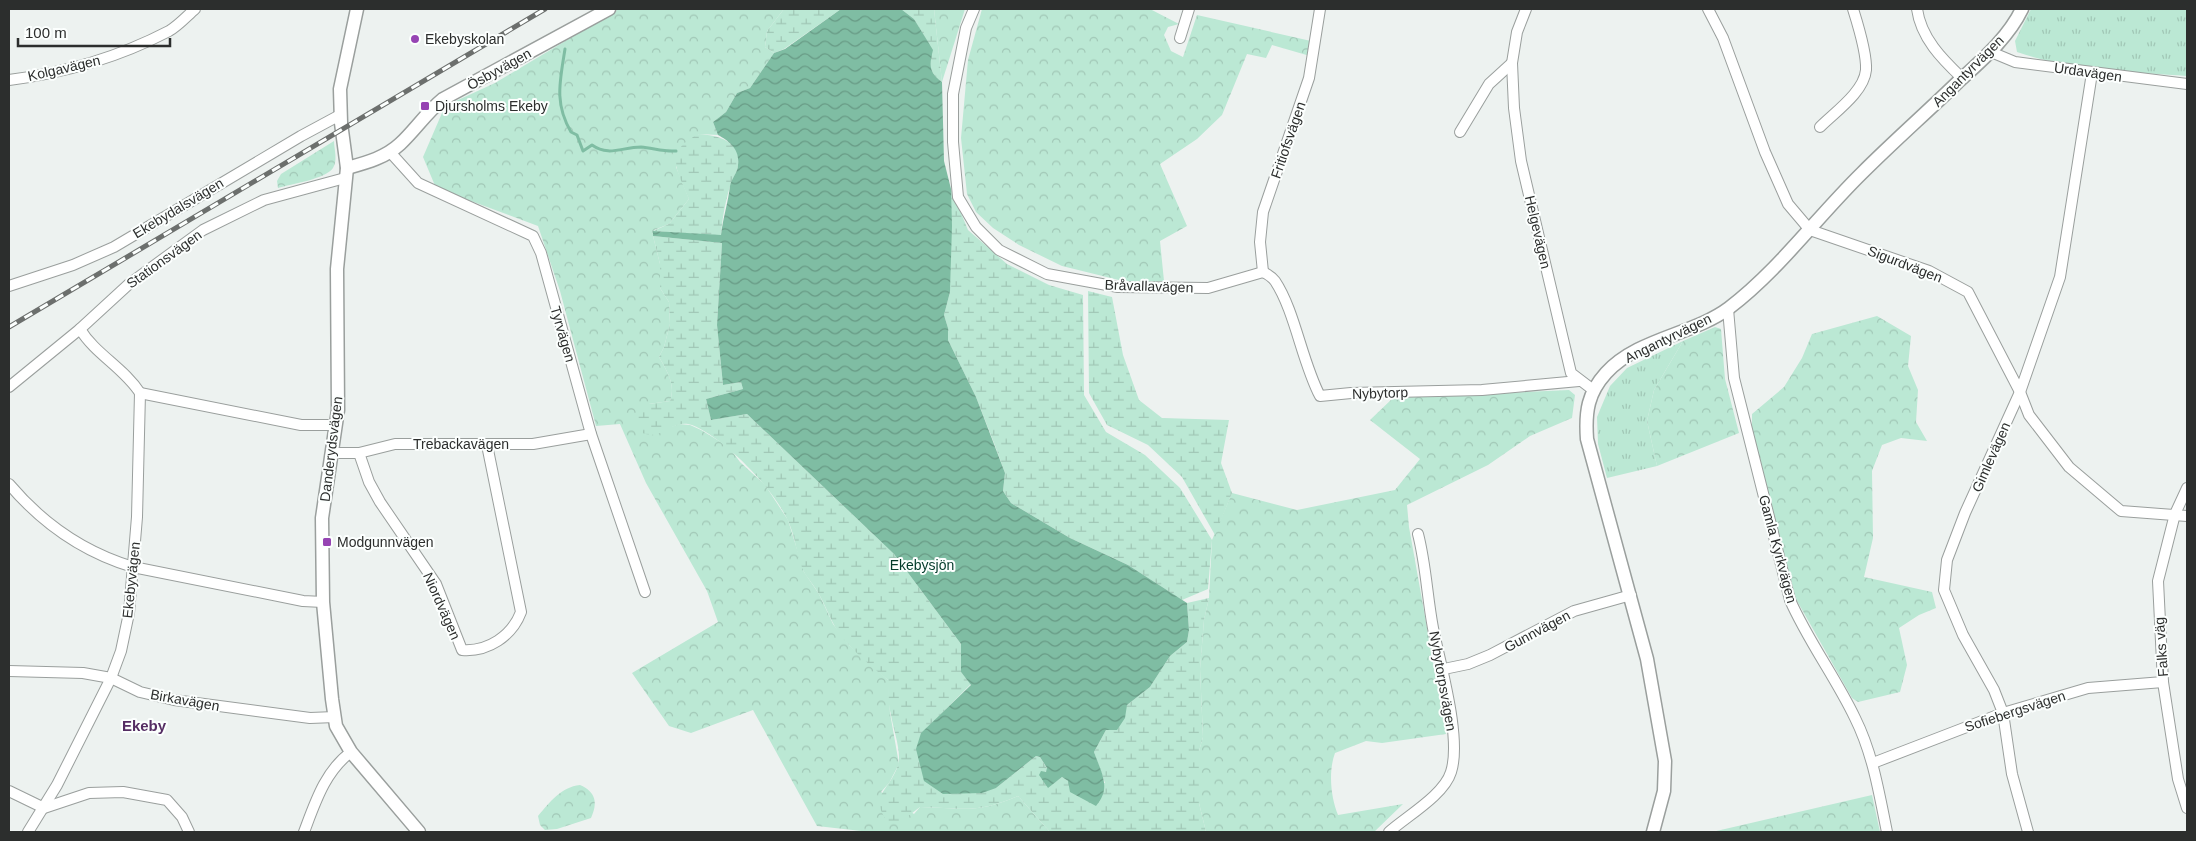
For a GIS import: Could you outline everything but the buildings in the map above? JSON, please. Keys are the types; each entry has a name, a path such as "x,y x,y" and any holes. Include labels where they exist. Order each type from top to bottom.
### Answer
{"street":[{"name":"Kolgavägen","path":"9,80 44,75 104,60 170,30 195,9"},
{"name":"Danderydsvägen","path":"357,9 340,89 340,115 346,173 337,269 339,368 336,425 322,518 323,602 336,726 351,752 419,832"},
{"name":"Ösbyvägen","path":"346,173 390,152 443,99 609,9"},
{"name":"Bråvallavägen","path":"974,9 966,28 953,94 953,142 958,197 976,227 999,250 1047,274 1118,287 1208,288 1263,272"},
{"path":"1180,38 1189,9"},
{"name":"Fritiofsvägen","path":"1263,272 1260,242 1262,212 1309,78 1320,9"},
{"name":"Helgevägen","path":"1526,9 1517,32 1512,64 1514,108 1521,162 1570,373 1592,389"},
{"path":"1708,9 1723,38 1765,152 1788,204 1810,230"},
{"path":"1820,127 1853,94 1862,81 1866,69 1853,9"},
{"path":"1917,9 1919,24 1926,37 1946,63 1962,78"},
{"name":"Angantyrvägen","path":"1592,389 1608,371 1627,356 1728,309 1749,292 1810,230 1862,173 1991,52 2017,19 2022,9"},
{"name":"Urdavägen","path":"1991,52 2015,62 2187,84"},
{"path":"1460,132 1489,84 1512,64"},
{"name":"Gimlevägen","path":"2028,832 2012,774 2003,713 1994,690 1963,635 1944,590 1947,560 2020,392 2060,277 2092,72"},
{"name":"Ekebydalsvägen","path":"9,286 72,265 114,247 340,115"},
{"name":"Tyrvägen","path":"390,152 418,183 533,236 541,252 592,434 645,592"},
{"name":"Stationsvägen","path":"9,387 80,329 129,284 203,230 264,200 346,173"},
{"name":"Sigurdvägen","path":"1810,230 1929,271 1968,292 2020,392 2029,416 2070,467 2121,511 2187,516"},
{"name":"Nybytorp","path":"1263,272 1274,279 1284,300 1312,380 1320,396 1351,393 1482,390 1579,381"},
{"name":"Gamla Kyrkvägen","path":"1728,309 1734,378 1790,600 1798,619 1856,718 1873,763 1887,832"},
{"path":"80,329 86,340 134,383 140,393 301,425 336,425"},
{"path":"1592,389 1588,409 1587,438 1647,659 1664,761 1664,791 1653,832"},
{"name":"Ekebyvägen","path":"28,832 44,808 111,678 121,651 129,613 138,517 140,393"},
{"name":"Trebackavägen","path":"331,453 359,453 394,444 533,444 592,434"},
{"name":"Niordvägen","path":"359,453 369,482 380,502 436,584 462,650 477,651 491,645 514,626 521,612 487,444"},
{"path":"9,484 32,511 66,536 112,561 133,567 303,601 323,602"},
{"name":"Falks väg","path":"2187,488 2175,514 2158,581 2163,682 2178,779 2187,808"},
{"name":"Nybytorpsvägen","path":"1389,832 1435,794 1452,771 1454,743 1444,669 1434,630 1425,561 1418,534"},
{"name":"Gunnvägen","path":"1444,669 1468,664 1490,655 1574,611 1631,595"},
{"name":"Birkavägen","path":"9,671 83,673 111,678 140,692 174,700 310,718 335,717"},
{"name":"Sofiebergsvägen","path":"1873,763 2003,713 2088,688 2163,682"},
{"path":"304,832 320,792 333,768 351,752"},
{"path":"9,791 44,808 89,793 123,792 167,800 182,817 189,832"}],"green space":[{"path":"619,9 784,9 767,31 765,47 774,53 750,88 737,93 726,112 713,122 718,135 699,134 676,167 689,199 669,224 654,230 653,236 660,264 660,288 669,302 670,324 664,347 659,357 670,378 672,395 670,401 649,404 671,427 679,424 690,425 729,447 740,462 765,485 788,520 804,572 819,594 833,624 849,645 888,680 890,713 899,764 889,783 881,792 914,814 920,807 980,808 1004,802 1018,796 1050,832 870,832 817,826 753,710 691,733 669,726 632,673 718,622 707,591 646,483 620,424 596,426 560,291 538,226 436,188 423,157 445,106 495,83"},
{"path":"784,9 841,9 784,49 774,53 765,47 767,31"},
{"path":"901,9 934,9 942,82 932,72 930,60 932,50 914,19"},
{"path":"934,9 965,9 942,82"},
{"path":"982,9 1150,9 1179,24 1168,27 1164,35 1171,51 1183,57 1197,15 1311,41 1310,56 1272,45 1266,58 1247,54 1222,115 1197,139 1160,164 1187,226 1160,241 1164,281 1135,284 1062,266 1019,245 993,228 976,212 967,194 961,138 968,60"},
{"path":"2031,9 2187,9 2187,76 2080,67 2017,52 2015,41"},
{"path":"699,134 727,141 736,150 738,157 737,170 726,202 721,236 653,231 669,224 689,199 677,170 677,155 688,141"},
{"path":"334,141 335,162 329,172 316,178 278,188 277,181 281,174"},
{"path":"951,189 968,230 1007,264 1049,285 1083,295 1084,395 1106,432 1145,455 1180,488 1212,540 1208,589 1182,600 1128,565 1070,538 1011,503 1003,491 1005,473 976,397 948,340 948,328 944,315 950,292"},
{"path":"653,236 722,243 717,325 723,385 741,382 743,389 706,399 711,420 747,414 894,554 961,644 961,672 971,684 921,734 996,788 1036,756 1040,757 1048,770 1044,773 1048,787 1062,777 1068,781 1105,783 1094,752 1106,730 1127,705 1150,687 1170,656 1187,642 1189,630 1187,603 1209,598 1204,620 1200,669 1203,737 1199,751 1199,803 1206,832 1050,832 1018,796 1004,802 980,808 920,807 903,820 889,824 880,806 880,799 894,774 899,760 889,706 888,680 857,654 838,631 802,568 789,523 782,510 748,466 719,441 705,432 692,425 682,424 655,435 642,433 635,414 649,404 670,401 672,395 670,378 659,357 664,347 670,324 669,302 660,288 660,264"},
{"path":"1088,291 1112,297 1123,355 1139,400 1162,418 1229,420 1221,463 1232,493 1215,535 1182,477 1148,445 1107,425 1089,393"},
{"path":"1877,316 1911,336 1908,366 1918,390 1916,422 1927,441 1901,438 1882,445 1872,471 1873,538 1864,577 1932,592 1936,608 1919,615 1899,628 1907,665 1900,692 1858,702 1852,698 1796,599 1752,429 1752,414 1784,387 1802,358 1812,334"},
{"path":"1715,327 1721,329 1725,379 1739,433 1657,466 1647,421 1654,390 1683,341"},
{"path":"1683,341 1654,390 1647,421 1657,466 1607,478 1598,444 1597,417 1610,386 1627,368"},
{"path":"1569,390 1575,395 1572,418 1530,436 1488,465 1407,505 1409,527 1446,734 1382,743 1366,741 1335,753 1331,776 1332,793 1338,815 1403,804 1374,832 1206,832 1199,803 1199,751 1203,737 1200,669 1204,620 1209,598 1212,540 1232,493 1297,510 1395,490 1420,459 1370,420 1393,398"},
{"path":"580,785 589,791 594,798 595,803 591,818 557,829 545,830 540,825 538,816 562,792 573,786"},
{"path":"1872,795 1880,832 1712,832"}],"water":[{"name":"Ekebysjön","path":"841,9 901,9 914,19 933,50 931,60 932,72 942,82 944,161 951,189 950,292 944,315 948,328 948,340 976,397 1005,473 1003,491 1011,503 1070,538 1128,565 1187,603 1189,630 1187,642 1170,656 1150,687 1127,705 1125,718 1117,730 1106,730 1094,752 1104,780 1103,793 1096,806 1070,792 1068,781 1062,777 1048,788 1039,775 1041,771 1046,772 1047,768 1040,757 1036,756 996,788 982,793 943,794 924,781 916,749 921,733 971,685 961,672 961,644 894,554 747,414 711,420 706,399 743,389 741,382 723,385 717,325 722,243 653,236 653,231 721,235 730,186 738,168 738,159 733,146 718,135 713,122 726,112 737,93 750,88 774,53 785,49"}],"waterway":[{"path":"565,49 560,82 560,101 571,132 577,135 583,151 592,145 598,149 610,151 634,147 676,151"}],"railway":[{"path":"9,327 545,9"}],"place":[{"name":"Ekebyskolan","path":"415,39"},
{"name":"Djursholms Ekeby","path":"425,106"},
{"name":"Modgunnvägen","path":"327,542"}],"district":[{"name":"Ekeby","path":"144,725"}]}
